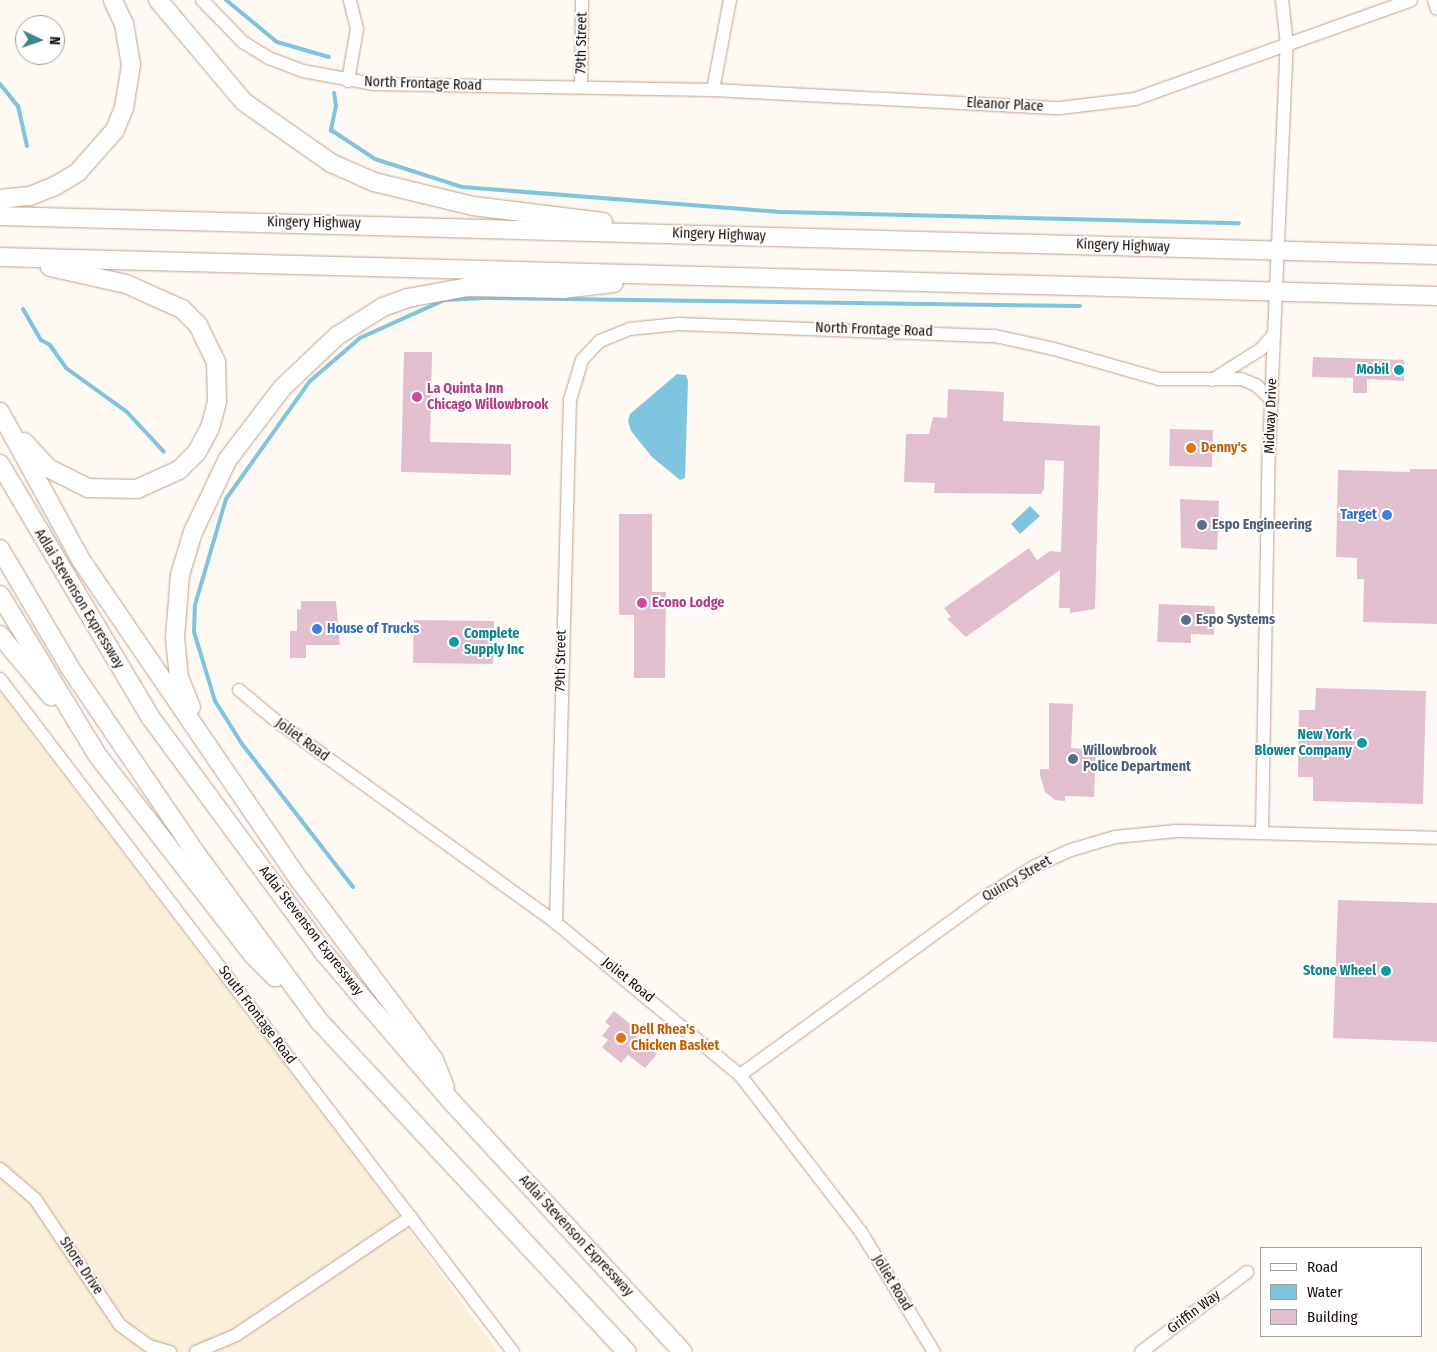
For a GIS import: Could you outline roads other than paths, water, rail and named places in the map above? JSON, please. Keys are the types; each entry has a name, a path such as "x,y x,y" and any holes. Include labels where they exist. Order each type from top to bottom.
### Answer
{"highway":[{"path":"0,199 30,196 55,186 78,172 115,130 124,108 131,65 124,24 113,0"},
{"path":"158,0 244,102 330,163 374,182 473,206 678,234"},
{"name":"Kingery Highway","path":"0,216 1437,255"},
{"path":"0,258 1437,296"},
{"path":"0,258 88,274 167,300 198,325 216,362 218,380 210,428 197,452 179,470 137,489 88,488 48,468 27,447 0,406"},
{"path":"203,738 179,678 175,638 180,575 193,532 228,460 282,388 310,361 362,319 408,298 468,287 563,289 677,277"},
{"path":"0,412 81,560 301,882 434,1060 452,1101"},
{"name":"Adlai Stevenson Expressway","path":"0,464 152,718 326,954 452,1101 683,1352"},
{"path":"0,549 70,668 194,852 320,1022"},
{"path":"0,595 98,756"},
{"path":"0,635 98,756 252,954 320,1022 627,1352"}],"street":[{"name":"North Frontage Road","path":"202,0 243,42 269,58 303,72 373,84 581,87"},
{"path":"348,81 357,29 350,0"},
{"name":"79th Street","path":"581,87 582,0"},
{"path":"713,90 730,0"},
{"name":"Midway Drive","path":"1262,833 1274,334 1287,45 1282,0"},
{"name":"Eleanor Place","path":"581,87 713,90 1084,108 1135,99 1411,0"},
{"path":"1434,0 1437,9"},
{"name":"North Frontage Road","path":"570,400 582,360 600,341 630,329 679,324 995,336 1054,349 1159,379 1241,379 1256,385 1272,400"},
{"path":"1212,380 1261,349 1274,334"},
{"name":"79th Street","path":"556,923 570,400"},
{"name":"South Frontage Road","path":"0,679 513,1352"},
{"name":"Joliet Road","path":"239,690 275,720 556,923 740,1075 860,1232 934,1352"},
{"name":"Quincy Street","path":"740,1075 988,894 1049,859 1092,843 1137,834 1262,833 1437,838"},
{"name":"Shore Drive","path":"0,1169 35,1199 120,1325 149,1346 170,1352"},
{"path":"196,1352 236,1335 411,1217"},
{"name":"Griffin Way","path":"1141,1352 1247,1272"}],"water":[{"path":"677,374 686,375 688,381 685,478 680,480 652,457 631,431 628,421 630,414"},
{"path":"1030,506 1040,516 1020,534 1011,524"}],"waterway":[{"path":"226,0 277,42 329,57"},
{"path":"0,84 18,106 27,146"},
{"path":"334,93 336,106 331,130 375,159 462,187 783,212 1239,223"},
{"path":"353,887 242,744 215,701 194,632 195,605 226,499 310,381 360,338 444,300 485,298 1080,306"},
{"path":"23,309 41,340 50,345 66,368 127,412 164,452"}],"place":[{"name":"Mobil","path":"1399,370"},
{"name":"La Quinta Inn Chicago Willowbrook","path":"417,397"},
{"name":"Denny's","path":"1191,448"},
{"name":"Target","path":"1387,515"},
{"name":"Espo Engineering","path":"1202,525"},
{"name":"Econo Lodge","path":"642,603"},
{"name":"Espo Systems","path":"1186,620"},
{"name":"House of Trucks","path":"317,629"},
{"name":"Complete Supply Inc","path":"454,642"},
{"name":"New York Blower Company","path":"1362,743"},
{"name":"Willowbrook Police Department","path":"1073,759"},
{"name":"Stone Wheel","path":"1386,971"},
{"name":"Dell Rhea's Chicken Basket","path":"621,1038"}]}
